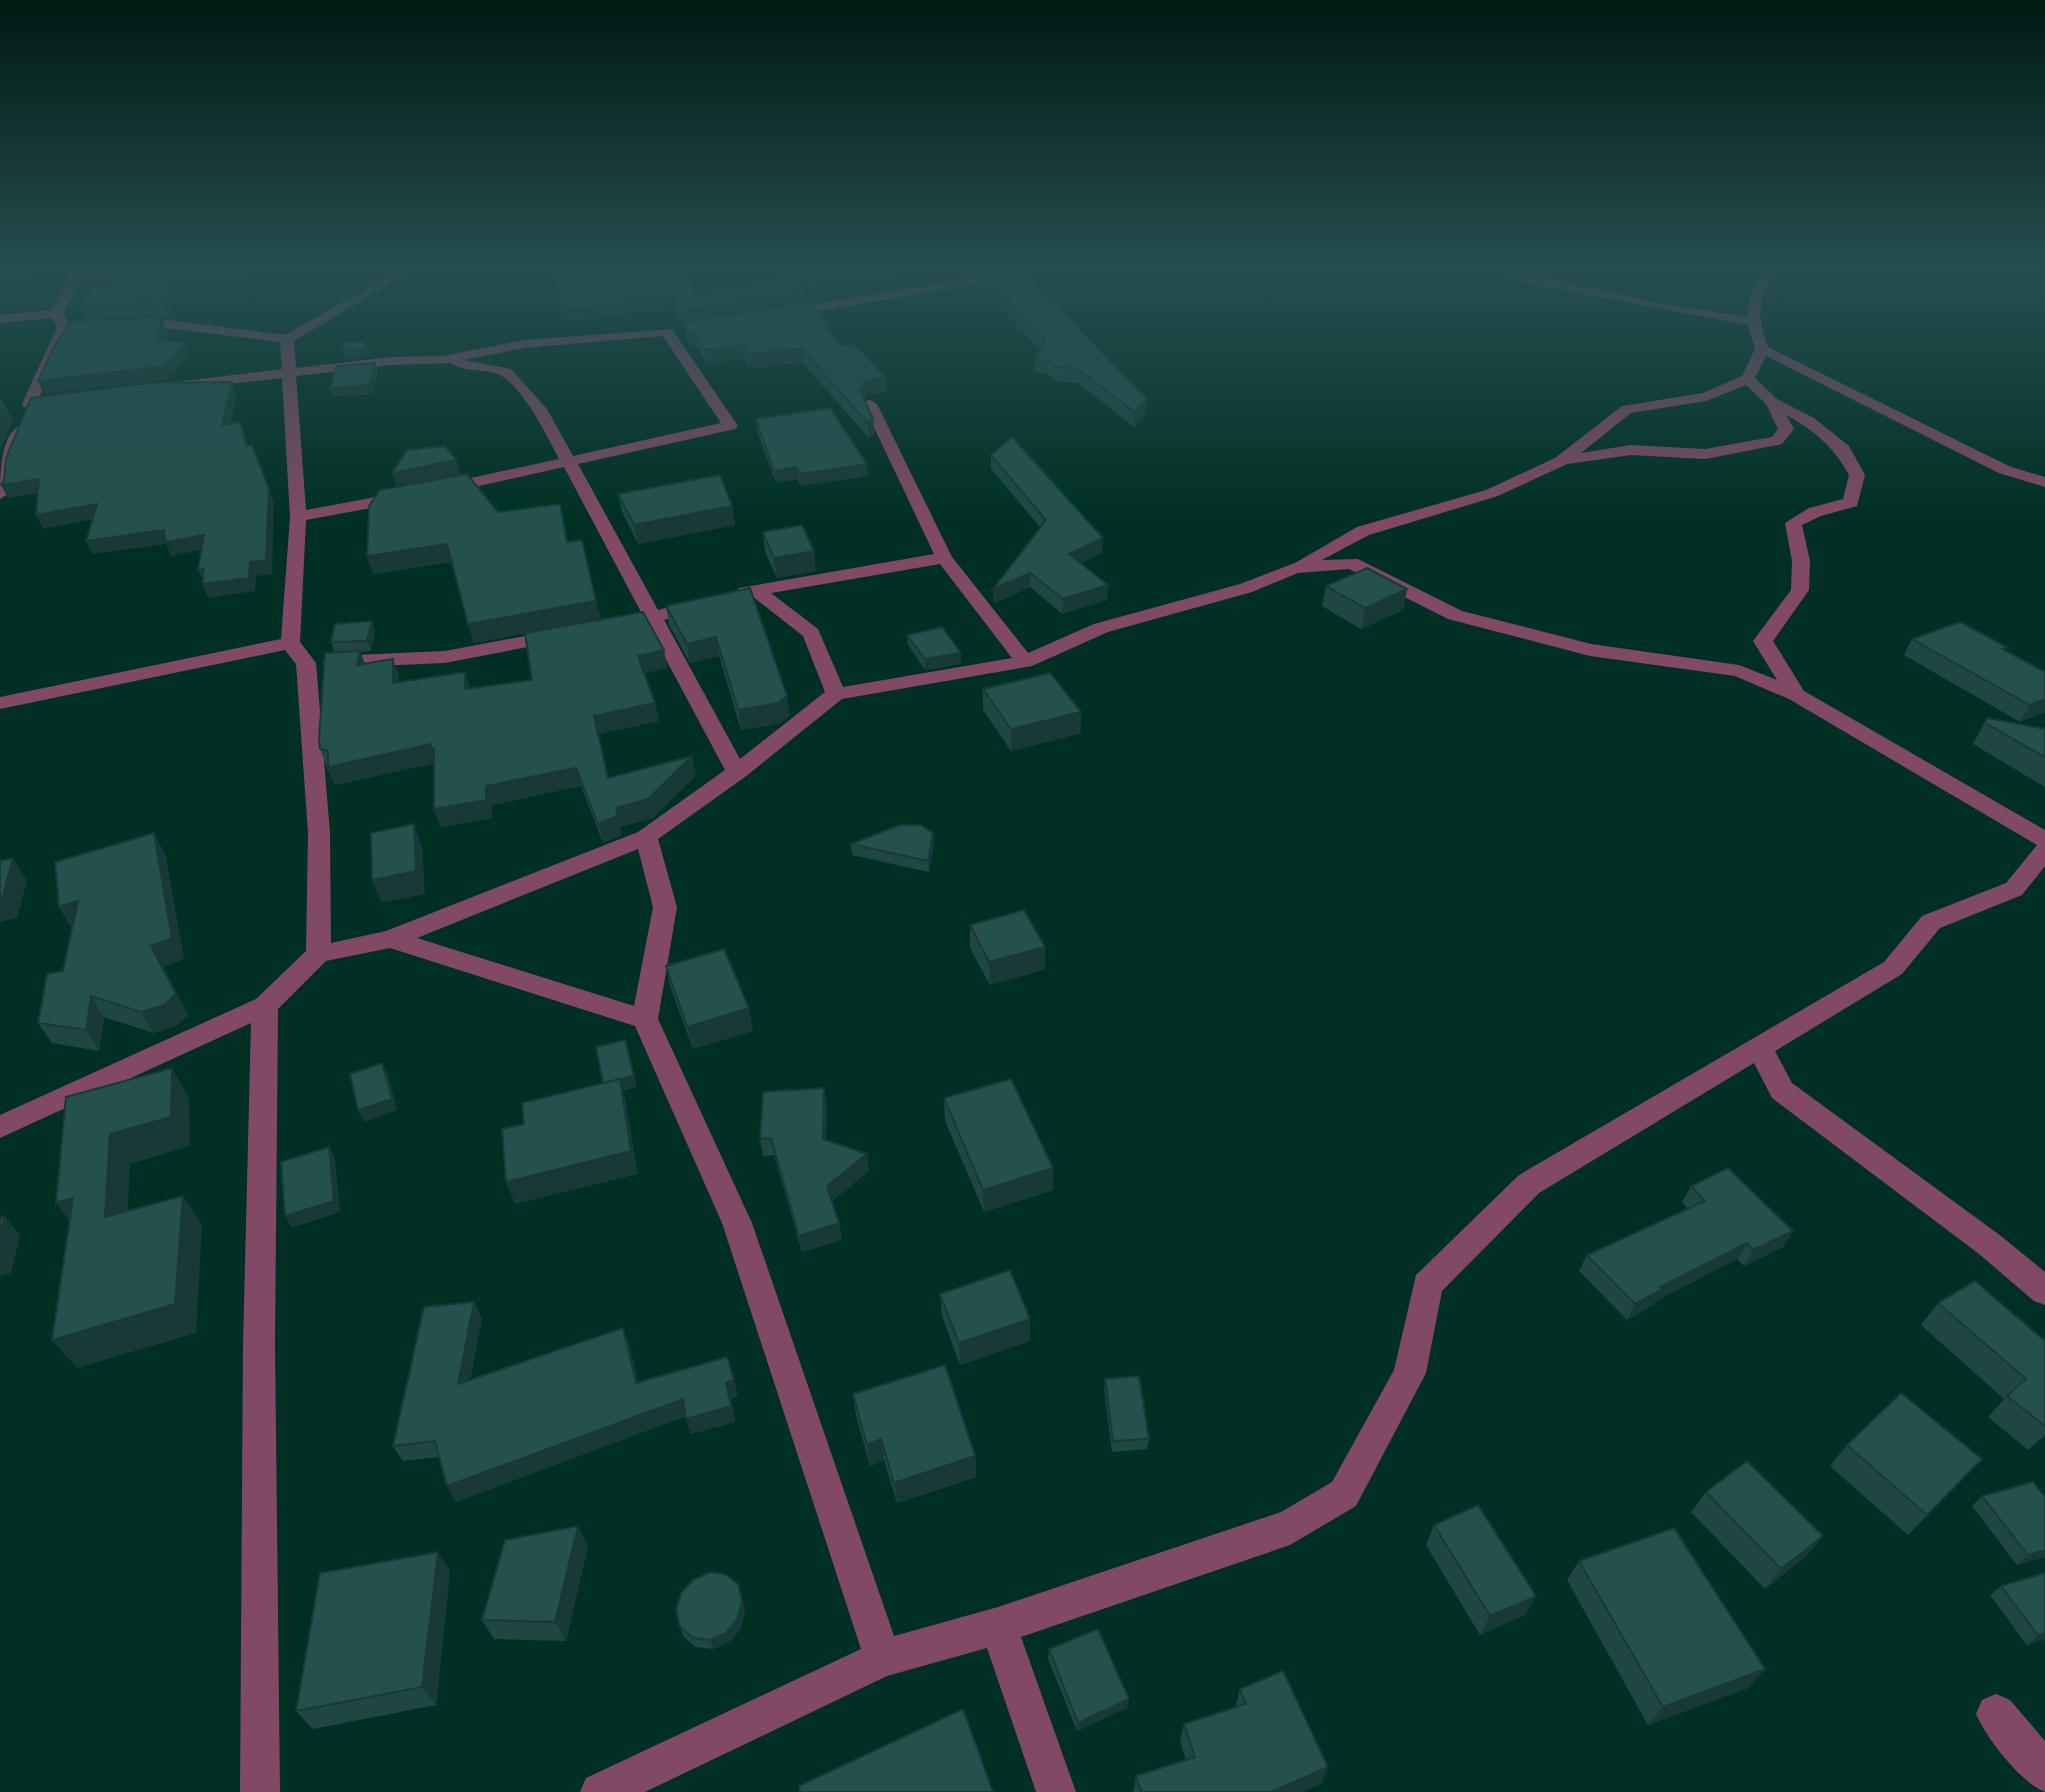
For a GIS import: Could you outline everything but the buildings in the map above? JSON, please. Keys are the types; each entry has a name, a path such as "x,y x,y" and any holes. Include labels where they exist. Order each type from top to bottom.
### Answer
{"street":[{"path":"0,494 1,470 59,355"},
{"path":"289,355 298,517 290,643 306,663 319,833 318,954"},
{"path":"152,389 291,371 391,361 443,360 470,355"},
{"path":"298,517 570,463 730,426 688,355"},
{"path":"0,1127 265,1006 318,954 391,939 646,837 737,772 836,694 1025,662 1101,628 1246,588 1295,568 1363,531 1492,493 1561,461 1627,409 1706,397 1748,379 1759,355"},
{"path":"1773,355 2005,470 2045,482"},
{"path":"443,360 506,372 542,412 737,772"},
{"path":"1748,379 1772,402 1809,421 1843,449 1857,475 1851,502 1815,512 1793,523 1801,561 1800,590 1763,641 1796,695"},
{"path":"1561,461 1631,450 1705,454 1777,441 1786,429 1772,402"},
{"path":"870,404 944,558 1025,662"},
{"path":"306,663 445,657 653,618 755,590 944,558"},
{"path":"1295,568 1352,563 1455,615 1590,650 1739,671 1796,695 2045,840"},
{"path":"755,590 811,633 836,694"},
{"path":"0,703 290,643"},
{"path":"646,837 665,907 645,1019 737,1223 883,1658"},
{"path":"600,1792 883,1658 998,1626 1290,1527 1344,1494 1410,1373 1427,1285 1529,1184 1893,968 1931,922 2014,889 2045,850"},
{"path":"391,939 645,1019"},
{"path":"260,1792 259,1344 265,1006"},
{"path":"1759,1046 1782,1090 1990,1245 2045,1291"},
{"path":"998,1626 1056,1792"},
{"path":"1996,1714 2045,1772"}]}
